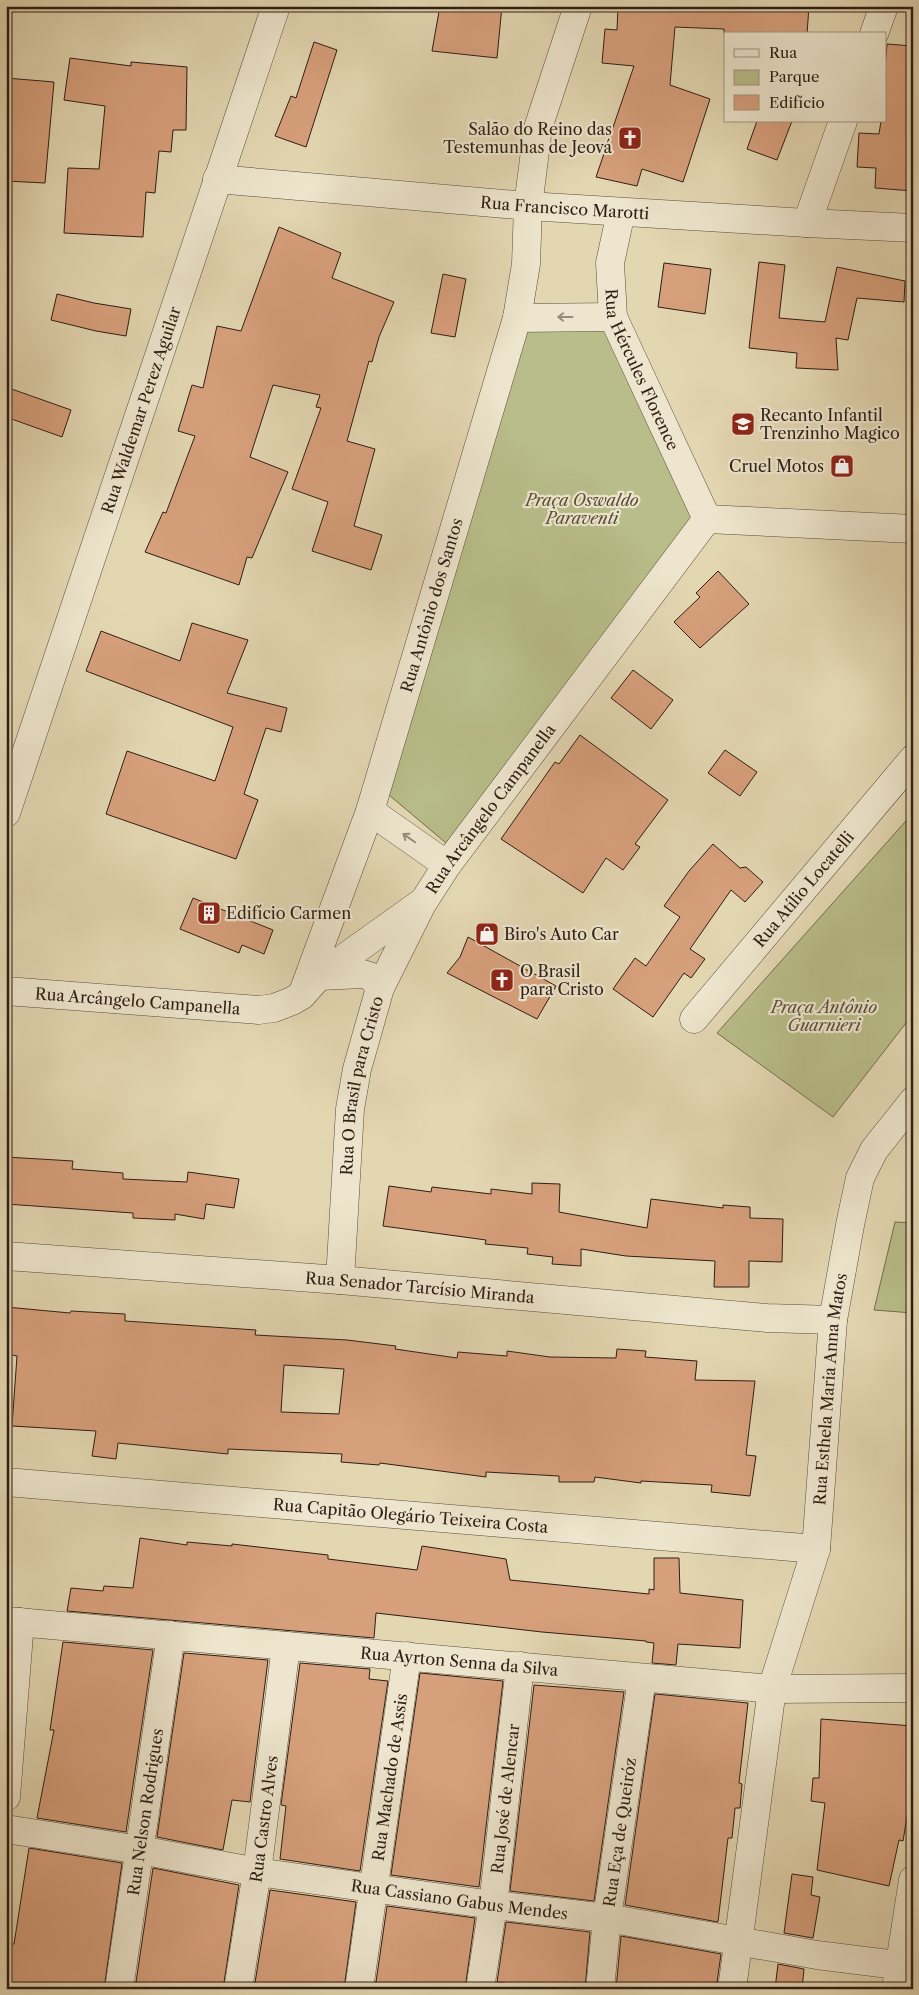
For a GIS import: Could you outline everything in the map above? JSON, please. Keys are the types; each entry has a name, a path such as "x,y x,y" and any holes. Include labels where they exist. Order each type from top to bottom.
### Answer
{"street":[{"name":"Rua Waldemar Perez Aguilar","path":"6,813 276,6"},
{"name":"Rua Antônio dos Santos","path":"310,985 370,811 517,318 526,264 528,206 538,128 578,6"},
{"path":"875,32 884,6"},
{"path":"806,223 843,122"},
{"name":"Rua Francisco Marotti","path":"217,179 528,206 913,228"},
{"name":"Rua Hércules Florence","path":"621,212 610,262 613,317 707,519"},
{"path":"517,318 613,317"},
{"path":"707,519 913,529"},
{"name":"Rua Arcângelo Campanella","path":"6,991 259,1010 274,1008 292,1001 310,985 424,901 447,865 707,519"},
{"name":"Rua Atílio Locatelli","path":"694,1019 913,758"},
{"path":"370,811 447,865"},
{"name":"Rua O Brasil para Cristo","path":"340,1280 350,1109 357,1069 380,988 424,901"},
{"path":"310,985 363,974 372,977 380,988"},
{"name":"Rua Esthela Maria Anna Matos","path":"732,1989 772,1688 816,1549 833,1320 860,1178 874,1150 913,1101"},
{"name":"Rua Senador Tarcísio Miranda","path":"6,1256 340,1280 767,1318 833,1320"},
{"name":"Rua Capitão Olegário Teixeira Costa","path":"6,1482 816,1549"},
{"path":"6,1796 13,1622"},
{"name":"Rua Ayrton Senna da Silva","path":"13,1622 772,1688 913,1688"},
{"name":"Rua Nelson Rodrigues","path":"119,1989 171,1635"},
{"name":"Rua Castro Alves","path":"238,1989 257,1872 286,1646"},
{"name":"Rua Machado de Assis","path":"359,1989 407,1656"},
{"name":"Rua José de Alencar","path":"480,1989 493,1905 520,1666"},
{"name":"Rua Eça de Queiróz","path":"600,1989 607,1918 642,1678"},
{"name":"Rua Cassiano Gabus Mendes","path":"6,1829 140,1850 257,1872 493,1905 607,1918 737,1940 903,1973"},
{"path":"903,1973 913,1880"}],"green space":[{"name":"Praça Oswaldo Paraventi","path":"531,318 605,330 707,519 446,843 389,795"},
{"name":"Praça Antônio Guarnieri","path":"913,813 913,1014 833,1117 717,1033"},
{"path":"895,1222 913,1223 913,1313 874,1310"}],"building":[{"path":"440,6 502,6 497,58 432,51"},
{"path":"618,6 809,6 807,32 724,32 724,29 675,27 670,85 710,99 683,182 642,169 637,186 596,177 634,66 602,63 605,29 617,30"},
{"path":"314,42 337,50 306,147 275,136 291,96 296,98"},
{"path":"887,44 913,46 913,191 875,188 876,168 857,167 859,133 879,134 881,122 886,122"},
{"path":"70,58 131,66 131,62 187,67 186,130 173,130 171,152 159,151 155,193 146,192 143,237 64,233 68,168 99,169 105,106 64,100"},
{"path":"6,78 54,82 45,183 6,181"},
{"path":"757,122 792,122 777,160 747,149"},
{"path":"279,227 341,253 332,278 394,302 379,337 372,362 369,361 347,441 375,449 354,526 382,535 371,570 312,551 328,502 292,489 321,408 316,407 320,395 273,385 250,457 288,472 252,558 247,557 239,585 145,552 163,512 166,513 195,436 178,431 192,385 203,388 217,326 241,331"},
{"path":"759,262 785,265 779,318 825,322 837,267 905,281 904,302 857,298 848,340 836,338 838,370 796,368 797,353 749,348"},
{"path":"664,263 711,269 705,314 658,307"},
{"path":"443,274 466,279 455,337 431,333"},
{"path":"57,294 131,309 126,336 51,320"},
{"path":"6,387 71,410 62,437 6,417"},
{"path":"718,571 749,604 700,648 674,622 700,597 696,593"},
{"path":"192,623 248,640 227,693 287,708 281,732 266,728 244,794 258,800 236,859 106,814 127,751 215,781 233,727 86,671 101,631 180,661"},
{"path":"633,670 673,700 651,729 611,698"},
{"path":"580,735 668,800 635,844 640,847 623,870 606,858 583,893 501,839 555,762 559,764"},
{"path":"725,750 757,772 740,796 708,773"},
{"path":"713,844 740,868 746,867 763,882 745,902 731,890 690,949 705,959 691,978 684,973 653,1017 613,989 635,958 646,966 680,917 664,906 689,871"},
{"name":"Edifício Carmen","path":"193,898 273,930 264,954 242,945 239,953 180,929"},
{"name":"O Brasil para Cristo","path":"468,937 556,986 537,1019 447,973 460,957"},
{"path":"6,1157 73,1161 72,1169 123,1173 123,1179 187,1182 188,1172 239,1179 234,1208 206,1204 204,1219 175,1214 175,1220 133,1218 133,1213 6,1204"},
{"path":"532,1183 560,1184 559,1212 647,1228 651,1199 723,1208 723,1205 750,1207 750,1218 783,1219 782,1262 749,1261 749,1287 714,1287 715,1261 626,1256 581,1249 581,1266 552,1264 553,1257 527,1254 528,1248 485,1244 486,1240 383,1226 389,1186 431,1192 432,1187 491,1194 491,1189 532,1194"},
{"path":"6,1307 70,1313 71,1311 125,1314 125,1321 256,1330 255,1335 347,1340 396,1346 395,1349 457,1358 458,1352 507,1356 507,1351 550,1357 616,1358 617,1349 646,1351 645,1357 697,1361 695,1380 755,1381 746,1455 756,1456 750,1496 711,1492 712,1485 641,1481 641,1483 595,1477 594,1482 559,1482 559,1476 486,1472 486,1477 380,1463 379,1465 341,1462 342,1454 228,1449 228,1454 118,1443 116,1459 92,1456 96,1431 12,1426 17,1356 6,1354","holes":["284,1365 344,1369 339,1414 281,1412"]},
{"path":"140,1538 187,1545 187,1542 232,1546 232,1544 328,1555 328,1559 417,1570 422,1546 506,1559 510,1580 649,1594 649,1589 654,1590 654,1558 679,1558 680,1593 743,1600 740,1648 678,1644 676,1665 652,1663 654,1643 646,1641 542,1632 376,1613 374,1638 67,1611 71,1588 103,1591 104,1586 133,1588"},
{"path":"63,1642 153,1650 126,1832 37,1818 54,1730 50,1730"},
{"path":"184,1653 268,1660 250,1802 232,1800 223,1850 157,1837"},
{"path":"300,1663 370,1669 369,1679 388,1681 360,1871 280,1859 286,1806 281,1805"},
{"path":"420,1673 503,1681 479,1887 391,1875"},
{"path":"534,1685 624,1692 594,1901 510,1891"},
{"path":"655,1694 748,1703 739,1783 742,1784 740,1808 735,1808 732,1838 728,1838 718,1922 625,1905"},
{"path":"821,1719 913,1726 913,1781 903,1841 899,1840 889,1886 817,1870 825,1803 811,1801 813,1778 819,1778"},
{"path":"29,1848 122,1863 104,1989 6,1989 6,1964 9,1944 14,1944"},
{"path":"153,1868 239,1885 223,1989 135,1989"},
{"path":"792,1874 813,1877 811,1895 820,1897 813,1938 784,1933"},
{"path":"270,1890 356,1902 344,1989 254,1989"},
{"path":"387,1906 475,1918 465,1989 375,1989"},
{"path":"506,1922 590,1932 585,1989 545,1989 497,1982"},
{"path":"621,1936 721,1954 716,1989 616,1989"},
{"path":"778,1964 804,1969 802,1989 775,1989"}],"place":[{"name":"Salão do Reino das Testemunhas de Jeová","path":"630,138"},
{"name":"Recanto Infantil Trenzinho Magico","path":"743,424"},
{"name":"Cruel Motos","path":"842,466"},
{"name":"Edifício Carmen","path":"209,913"},
{"name":"Biro's Auto Car","path":"487,934"},
{"name":"O Brasil para Cristo","path":"502,980"}]}
